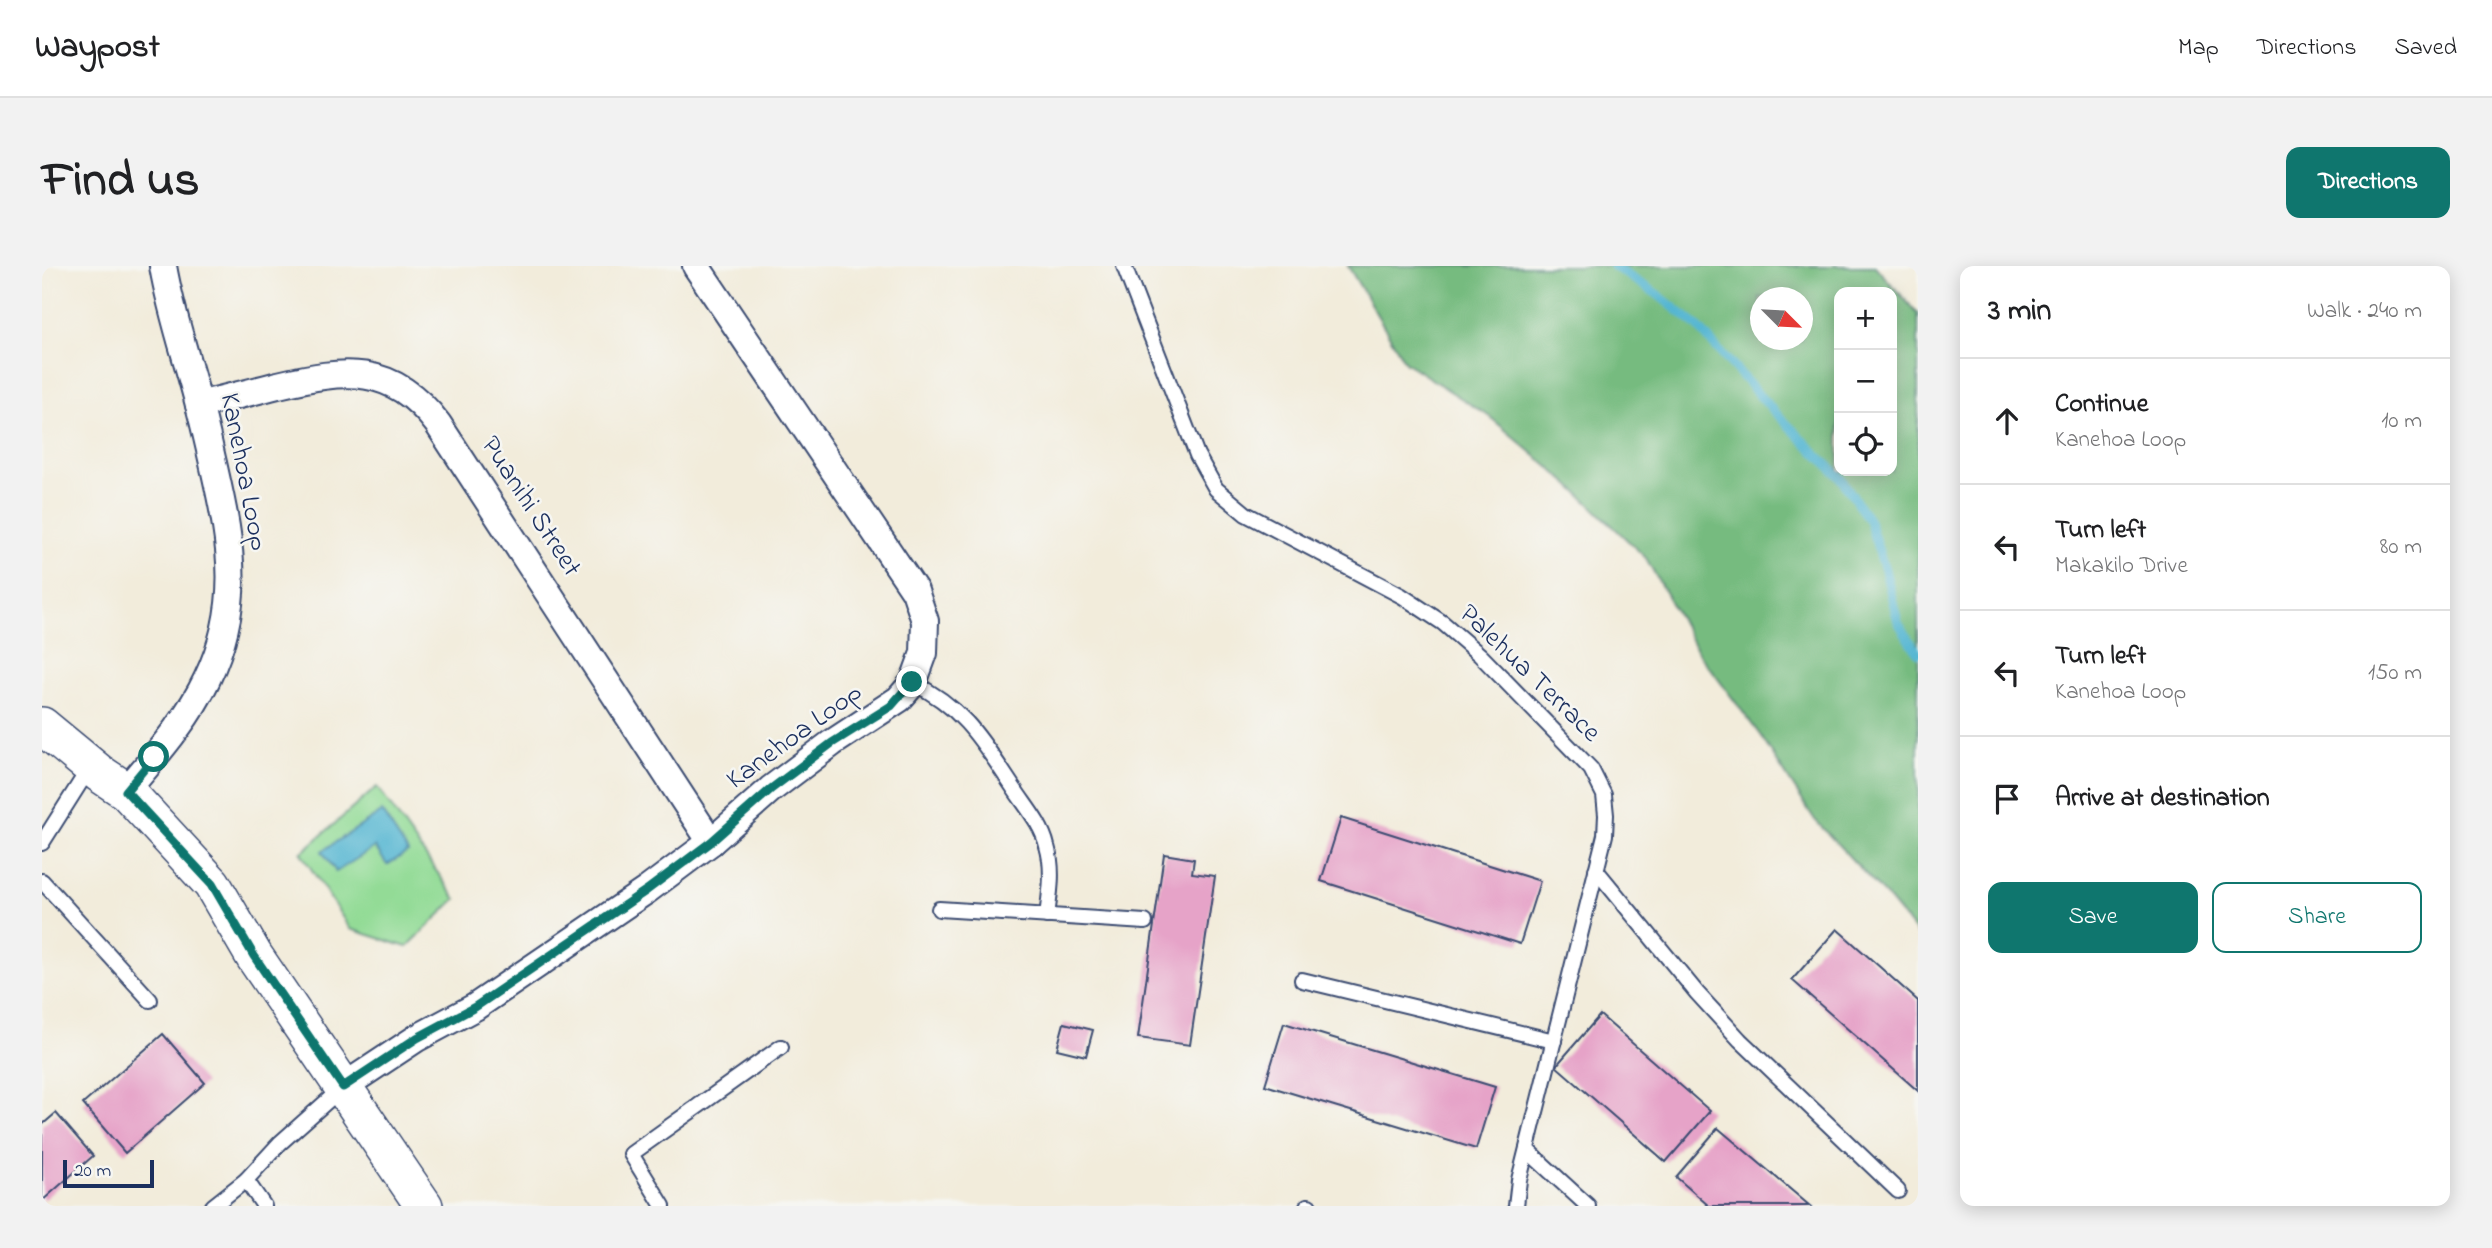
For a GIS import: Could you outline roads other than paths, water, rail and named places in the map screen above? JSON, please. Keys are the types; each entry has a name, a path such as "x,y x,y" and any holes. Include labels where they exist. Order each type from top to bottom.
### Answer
{"main road":[{"path":"42,726 126,791 212,884 254,956 424,1206"}],"street":[{"name":"Kanehoa Loop","path":"126,791 193,704 219,649 230,590 228,529 163,266"},
{"name":"Kanehoa Loop","path":"343,1087 417,1038 475,1007 647,890 711,842 771,789 832,743 891,706 912,682 924,653 926,632 915,592 696,266"},
{"name":"Puanihi Street","path":"199,405 315,376 340,373 378,378 412,396 438,424 711,842"}],"lane":[{"name":"Palehua Terrace","path":"1124,266 1197,455 1216,489 1246,514 1402,596 1443,623 1480,655 1586,761 1597,777 1604,795 1605,835 1519,1180 1517,1206"},
{"path":"912,682 944,700 971,725 1038,825 1047,845 1051,867 1048,916"},
{"path":"42,843 92,765"},
{"path":"1596,870 1697,993 1740,1040 1898,1191"},
{"path":"42,880 150,1000"},
{"path":"939,909 1145,922"},
{"path":"1302,980 1554,1041"},
{"path":"663,1206 631,1154 781,1047"},
{"path":"213,1206 246,1180 280,1143 343,1087"},
{"path":"1527,1150 1588,1206"},
{"path":"246,1180 264,1206"}],"water":[{"path":"382,812 408,852 387,865 375,847 336,872 322,851"}],"waterway":[{"path":"1613,266 1657,294 1697,326 1767,404 1841,478 1869,521 1898,622 1918,653"}]}
